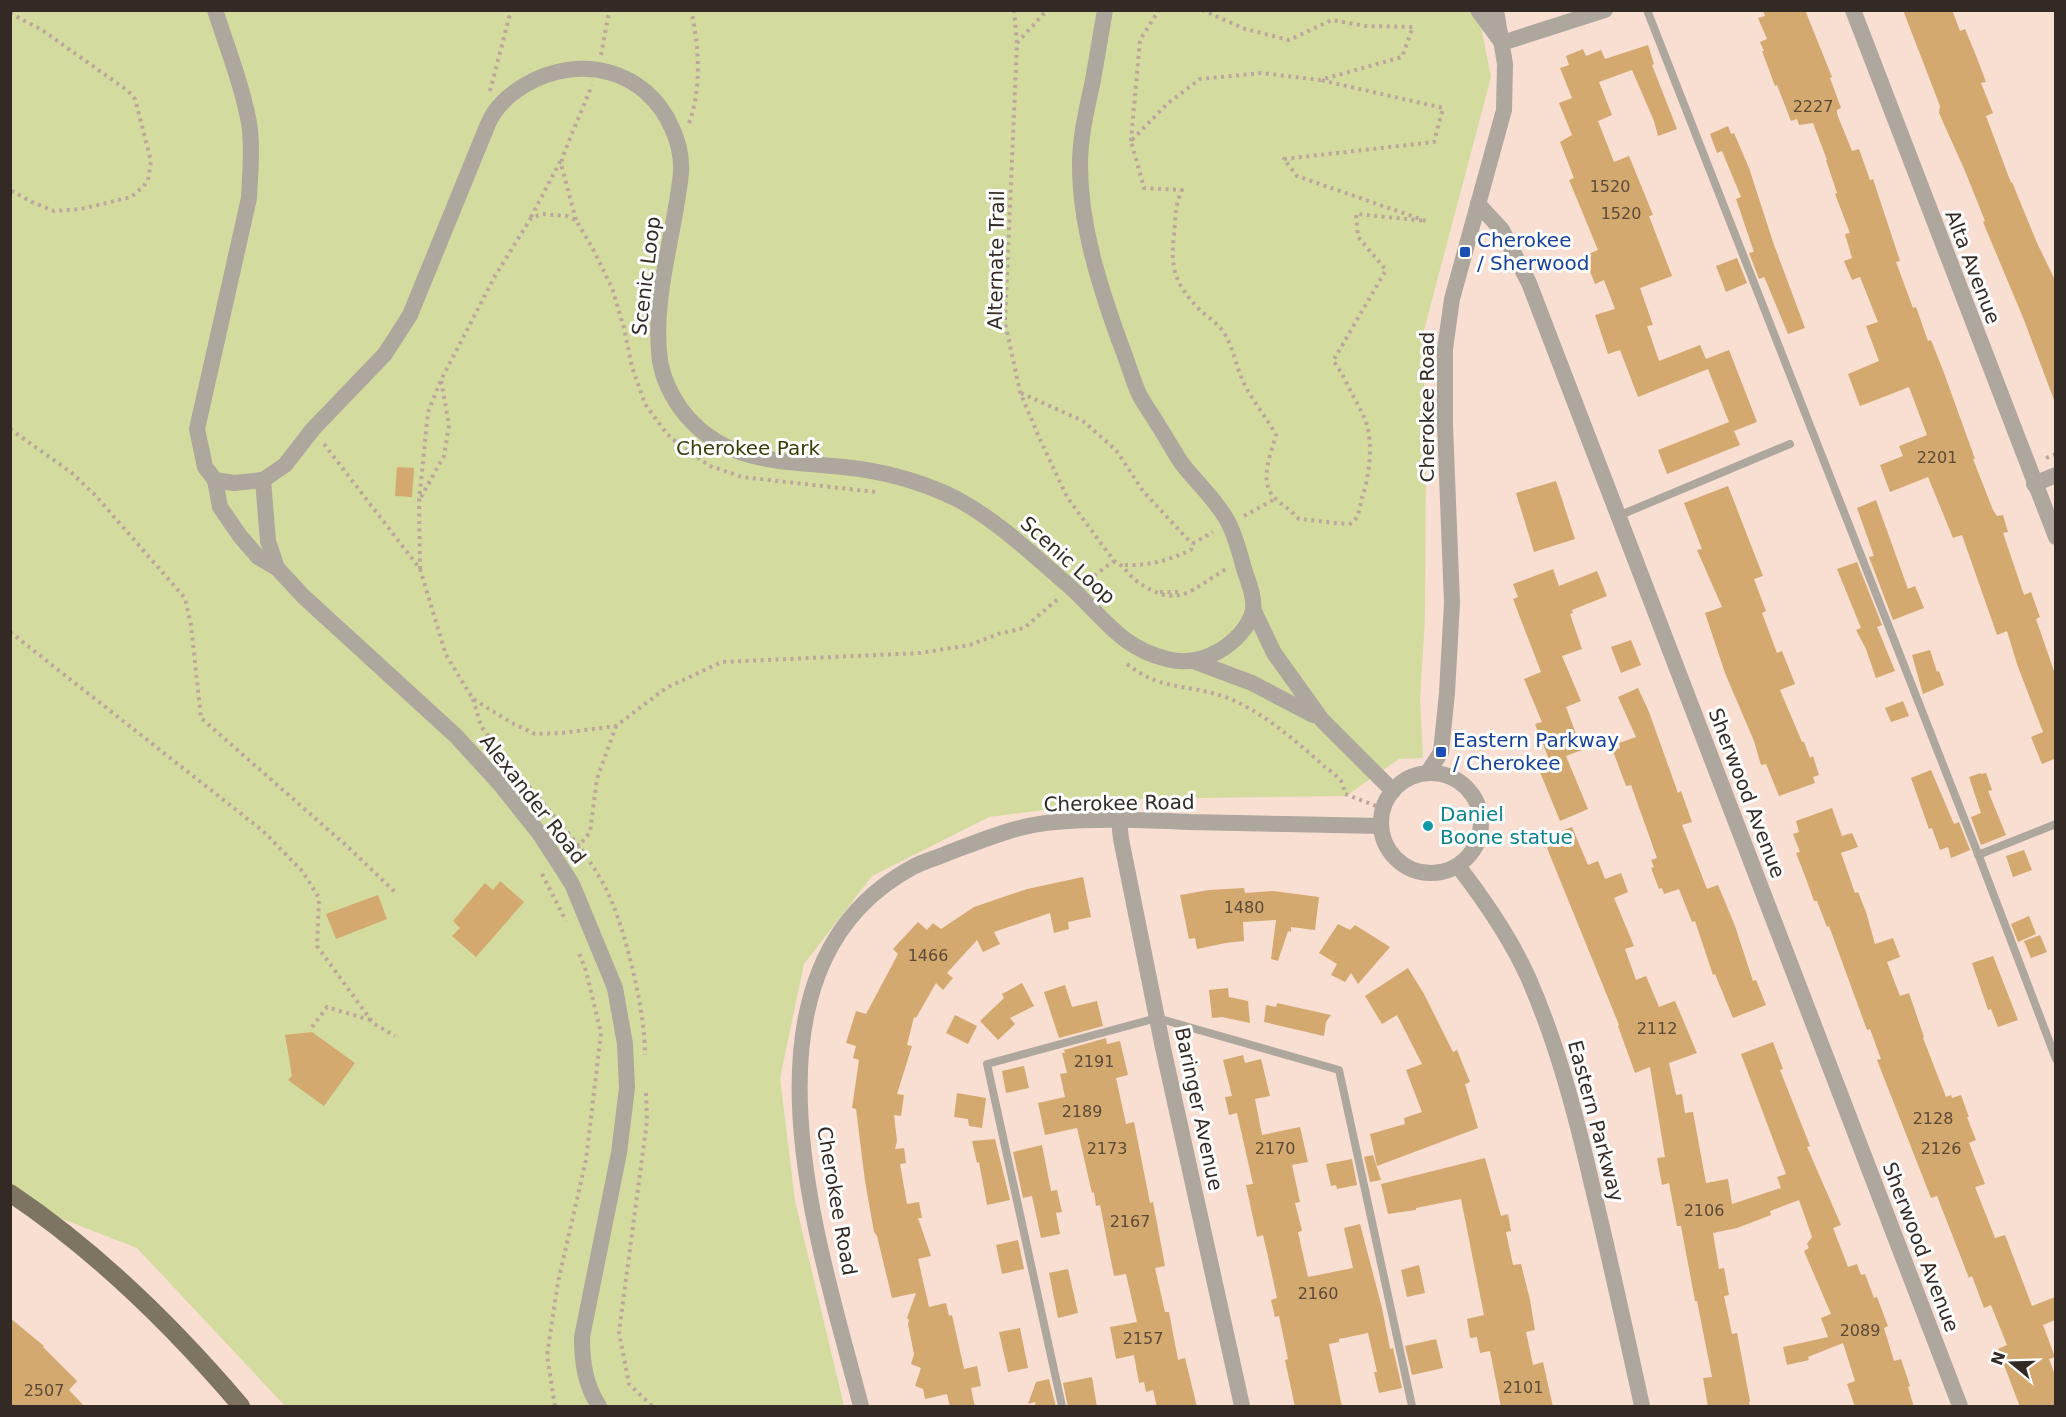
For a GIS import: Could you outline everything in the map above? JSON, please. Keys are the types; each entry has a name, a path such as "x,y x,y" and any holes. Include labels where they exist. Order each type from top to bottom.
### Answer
{"main road":[{"path":"10,1193 93,1256 141,1298 201,1359 241,1407"}],"street":[{"path":"215,10 236,73 249,124 249,198 197,429 205,467 215,480 234,483 263,480"},
{"path":"1478,10 1502,43 1605,10"},
{"name":"Cherokee Road","path":"1428,772 1441,752 1452,603 1445,425 1445,349 1452,299 1504,110 1506,64 1496,10"},
{"name":"Alta Avenue","path":"1853,10 2055,537"},
{"path":"1107,12 1082,132 1080,164 1084,219 1093,259 1112,320 1139,394 1182,464 1216,502 1229,524 1251,590 1253,609 1277,659 1322,720 1393,790"},
{"name":"Scenic Loop","path":"263,480 285,465 313,429 385,354 410,315 468,171 495,112 515,92 543,76 562,70 598,70 624,77 644,90 665,114 680,149 681,173 659,311 658,347 667,386 691,422 720,444 746,454 785,462 867,470 938,490 974,509 1018,542 1073,589 1111,629 1132,646 1172,661 1196,662 1270,691 1322,720"},
{"name":"Sherwood Avenue","path":"1478,204 1502,230 1529,283 1960,1407"},
{"path":"2034,484 2055,476"},
{"name":"Alexander Road","path":"215,480 220,507 258,557 277,568 304,597 456,736 500,784 538,833 572,884 612,979 625,1044 627,1088 619,1153 582,1337 582,1361 589,1388 598,1407"},
{"name":"Alexander Road","path":"263,480 268,541 277,568"},
{"path":"1196,662 1227,647 1247,625 1253,609"},
{"path":"1428,772 1449,775 1469,789 1480,811 1481,831 1472,854 1458,866 1439,873 1423,873 1400,863 1386,848 1381,826 1383,809 1393,790 1405,779 1428,772"},
{"name":"Cherokee Road","path":"861,1407 826,1270 811,1200 801,1123 799,1078 807,1014 820,970 831,948 870,898 915,866 1004,831 1054,822 1119,820 1381,826"},
{"name":"Baringer Avenue","path":"1119,820 1158,1018 1242,1407"},
{"name":"Eastern Parkway","path":"1458,866 1491,909 1505,933 1527,976 1550,1032 1581,1138 1642,1407"}],"lane":[{"path":"1647,10 1978,855 2055,1059"},
{"path":"1618,516 1790,444"},
{"path":"1978,855 2055,824"},
{"path":"1062,1407 987,1064 1158,1018 1339,1070 1412,1407"}],"path":[{"path":"495,112 490,96 491,83 511,10"},
{"path":"680,149 695,106 697,36 692,10"},
{"name":"Alternate Trail","path":"1014,10 1017,44 1005,322 1020,392 1067,497 1103,547 1132,577"},
{"path":"1017,44 1047,10"},
{"path":"1131,141 1167,104 1200,78 1261,73 1320,80 1443,108 1434,142 1284,159 1297,176 1426,221 1356,214 1358,237 1386,270 1333,361 1341,371 1359,406 1369,436 1368,470 1364,492 1355,521 1351,525 1299,519 1269,491 1266,473 1276,435 1242,379 1236,359 1222,330 1198,308 1174,273 1171,256 1174,213 1182,190 1144,188 1131,141 1140,40 1159,10"},
{"path":"1202,10 1245,29 1289,40 1332,20 1365,26 1413,27 1402,57 1320,80"},
{"path":"609,12 598,70 562,159 531,218 495,276 441,380 428,412 419,501 420,569 446,654 473,699 481,726 579,846 590,832 597,779 616,726"},
{"path":"10,13 42,30 128,90 135,99 151,161 148,180 144,187 131,197 81,209 54,211 10,190"},
{"path":"562,159 562,168 576,220 612,288 624,328 632,367 645,404 667,434 710,466 742,477 878,492"},
{"path":"1005,322 1012,197"},
{"path":"531,218 542,214 553,214 576,220"},
{"path":"419,501 444,456 449,426 441,380"},
{"path":"1020,392 1083,421 1116,450 1143,491 1192,544"},
{"path":"10,429 72,473 95,495 185,598 191,625 201,718 349,848 396,893"},
{"path":"313,429 420,569"},
{"path":"2045,458 2055,454"},
{"path":"1229,524 1275,499"},
{"path":"1103,547 1114,561 1124,565 1159,562 1191,550 1192,544 1201,538"},
{"path":"1088,580 1114,561"},
{"path":"1124,565 1132,577 1153,591 1169,595 1190,592 1233,564"},
{"path":"473,699 535,734 616,726 666,688 722,662 920,653 970,645 998,634 1024,628 1066,592"},
{"path":"1051,594 1063,605"},
{"path":"10,632 264,831 303,872 319,898 317,946 370,1020"},
{"path":"1122,660 1144,676 1162,684 1208,692 1238,702 1283,732 1313,756 1342,782 1345,794 1383,809"},
{"path":"542,873 567,922"},
{"path":"555,1407 547,1355 558,1282 586,1160 601,1033 579,952"},
{"path":"312,1027 327,1007 370,1020 395,1036"}],"green space":[{"name":"Cherokee Park","path":"11,11 1478,11 1491,77 1423,334 1426,452 1425,618 1420,699 1423,758 1399,759 1346,796 1132,799 989,817 872,876 804,964 780,1078 795,1201 844,1406 285,1406 137,1248 11,1199"}],"building":[{"path":"1763,10 1805,10 1832,77 1830,78 1841,108 1837,110 1837,114 1852,151 1859,149 1870,180 1873,179 1900,261 1896,262 1913,308 1916,307 1928,341 1931,340 1993,510 1997,516 2003,515 2008,532 2003,533 2024,595 2031,592 2040,617 2036,619 2055,674 2055,761 2054,759 2042,764 2031,737 2043,732 2007,631 1997,635 1962,535 1953,538 1928,477 1890,492 1880,465 1903,456 1899,446 1927,435 1909,387 1860,406 1848,374 1879,361 1866,326 1878,322 1860,277 1852,280 1844,261 1852,258 1845,234 1850,233 1813,123 1799,125 1797,119 1791,121 1762,51 1764,51 1760,42 1767,39 1758,18 1765,16"},
{"path":"1903,10 1952,10 1960,31 1965,29 1977,58 1986,82 1981,83 1993,113 1986,116 2011,183 2055,280 2054,400 1965,171 1939,113 1940,106"},
{"path":"1648,45 1654,64 1652,65 1677,129 1658,136 1632,70 1599,82 1612,115 1598,121 1614,162 1629,156 1653,215 1649,216 1672,276 1640,288 1653,325 1647,326 1659,361 1700,345 1706,359 1729,350 1757,422 1734,431 1740,445 1667,474 1658,450 1729,422 1708,369 1638,397 1620,350 1608,354 1595,315 1615,309 1604,280 1595,284 1584,256 1598,250 1569,180 1574,178 1560,142 1572,135 1559,103 1572,98 1560,68 1569,65 1566,56 1583,49 1586,56 1601,50 1605,59"},
{"path":"1728,126 1731,134 1734,133 1749,168 1805,328 1788,334 1764,277 1759,279 1749,253 1754,252 1736,199 1741,197 1722,151 1717,153 1710,134"},
{"path":"1737,258 1747,283 1726,292 1716,266"},
{"path":"397,467 414,468 412,497 395,496"},
{"path":"1556,481 1575,539 1534,552 1516,493"},
{"path":"1728,486 1763,576 1754,579 1766,611 1762,613 1777,653 1782,651 1795,684 1780,690 1810,758 1813,756 1819,775 1813,777 1815,783 1779,796 1766,764 1761,765 1754,741 1725,673 1705,613 1722,607 1697,550 1702,549 1684,503"},
{"path":"1876,500 1908,589 1915,586 1924,608 1893,620 1869,557 1874,556 1857,508"},
{"path":"1857,562 1882,625 1877,627 1895,671 1876,678 1866,649 1856,630 1861,628 1837,569"},
{"path":"1553,569 1559,586 1597,571 1607,596 1572,610 1573,613 1570,614 1582,649 1562,656 1581,701 1566,707 1582,750 1566,756 1588,809 1560,821 1540,772 1552,767 1535,724 1542,722 1524,679 1541,672 1513,599 1518,597 1513,584"},
{"path":"1631,640 1641,665 1621,673 1611,647"},
{"path":"1930,650 1944,685 1923,694 1912,655"},
{"path":"1638,688 1678,793 1681,791 1692,822 1682,825 1707,889 1718,885 1735,926 1753,981 1756,980 1766,1005 1733,1018 1715,974 1713,975 1695,921 1692,922 1679,889 1664,894 1662,888 1659,889 1651,868 1654,867 1651,860 1657,858 1631,785 1626,786 1613,751 1620,748 1619,743 1636,737 1618,697"},
{"path":"1903,701 1909,716 1891,722 1885,708"},
{"path":"1931,770 1954,824 1959,822 1970,850 1951,858 1948,847 1940,850 1932,828 1929,829 1911,778"},
{"path":"1986,773 1992,790 1988,791 2006,835 1981,845 1971,817 1981,813 1969,777"},
{"path":"1832,808 1842,836 1852,833 1858,847 1841,853 1855,893 1858,892 1866,912 1875,944 1893,938 1900,957 1887,962 1900,996 1909,993 1923,1038 1946,1097 1961,1095 1976,1140 1969,1143 1985,1184 1975,1187 1995,1238 2005,1235 2032,1306 2055,1297 2055,1320 2043,1325 2055,1357 2049,1359 2055,1375 2055,1407 2020,1407 1998,1349 2007,1345 1991,1305 1984,1308 1972,1276 1969,1278 1937,1196 1931,1198 1877,1060 1881,1059 1870,1029 1867,1030 1829,926 1827,927 1817,901 1814,901 1796,853 1800,852 1793,834 1799,832 1796,821"},
{"path":"1572,827 1588,865 1598,861 1605,879 1621,873 1628,892 1614,898 1634,946 1625,949 1636,980 1646,976 1659,1007 1675,1001 1697,1053 1669,1063 1676,1095 1682,1094 1685,1113 1693,1112 1706,1183 1728,1179 1732,1204 1781,1188 1777,1177 1786,1174 1741,1054 1773,1042 1783,1069 1780,1070 1810,1146 1807,1147 1841,1225 1833,1228 1848,1267 1857,1264 1861,1275 1865,1274 1874,1298 1877,1297 1888,1326 1884,1328 1894,1361 1901,1359 1914,1407 1855,1407 1847,1384 1855,1381 1843,1343 1808,1357 1809,1360 1787,1365 1783,1347 1828,1337 1821,1318 1831,1314 1804,1251 1809,1248 1807,1244 1812,1237 1799,1200 1770,1211 1771,1215 1737,1228 1713,1233 1719,1269 1724,1268 1729,1295 1724,1296 1732,1334 1737,1333 1750,1407 1708,1407 1703,1378 1712,1377 1681,1226 1677,1226 1669,1183 1662,1185 1657,1158 1665,1157 1650,1067 1635,1073 1619,1025 1547,848 1545,837"},
{"path":"2024,850 2032,870 2013,877 2006,856"},
{"path":"1083,877 1091,917 1068,922 1069,929 1054,933 1050,913 994,932 1000,944 983,952 977,940 947,973 953,978 943,990 936,983 916,1018 914,1017 907,1045 912,1046 897,1094 904,1095 901,1116 894,1115 897,1141 895,1149 904,1148 906,1163 900,1164 907,1204 919,1202 922,1218 918,1218 931,1256 918,1259 929,1307 946,1303 949,1316 952,1315 964,1369 977,1366 981,1386 971,1388 975,1407 950,1407 947,1394 925,1399 923,1389 915,1386 921,1368 911,1364 914,1354 907,1318 916,1293 892,1298 877,1236 874,1232 856,1109 852,1108 859,1060 853,1058 856,1046 846,1043 856,1011 866,1014 898,954 893,949 918,922 927,930 933,923 941,929 974,907 1027,889"},
{"path":"500,881 524,902 476,957 452,936 460,928 453,921 485,883 493,890"},
{"path":"1244,888 1245,893 1273,891 1319,897 1315,930 1291,927 1278,961 1271,959 1276,920 1243,922 1244,941 1197,949 1195,938 1189,939 1180,895 1209,890"},
{"path":"378,895 387,919 336,939 326,914"},
{"path":"2029,916 2036,934 2018,942 2011,924"},
{"path":"1338,924 1350,930 1355,925 1390,947 1358,984 1351,973 1345,982 1331,975 1337,964 1319,953"},
{"path":"2040,935 2047,952 2031,958 2024,941"},
{"path":"1993,956 2018,1020 1998,1027 1991,1009 1988,1010 1972,963"},
{"path":"1408,968 1424,994 1453,1052 1457,1050 1470,1082 1465,1084 1478,1128 1377,1166 1370,1134 1405,1124 1404,1118 1422,1112 1406,1070 1422,1064 1397,1015 1382,1024 1365,996"},
{"path":"1022,983 1034,1006 1010,1018 1015,1024 998,1040 980,1021 1004,998 1002,994"},
{"path":"1065,985 1072,1007 1097,1001 1103,1026 1059,1038 1044,992"},
{"path":"1228,988 1229,997 1248,1001 1250,1023 1222,1017 1212,1018 1209,990"},
{"path":"1277,1003 1331,1015 1326,1022 1324,1036 1264,1022 1266,1005 1276,1007"},
{"path":"955,1015 977,1026 968,1044 946,1033"},
{"path":"312,1032 355,1063 324,1106 288,1080 292,1076 285,1035"},
{"path":"1106,1038 1107,1044 1120,1041 1128,1075 1116,1078 1126,1124 1134,1122 1165,1266 1155,1268 1165,1312 1169,1312 1178,1360 1185,1358 1197,1407 1157,1407 1153,1390 1146,1392 1144,1382 1139,1383 1134,1355 1116,1359 1110,1327 1137,1322 1126,1274 1114,1276 1100,1205 1096,1206 1094,1192 1092,1193 1077,1128 1045,1135 1038,1103 1065,1097 1060,1074 1067,1073 1062,1053 1065,1053 1064,1050"},
{"path":"1243,1055 1245,1063 1261,1059 1270,1096 1255,1099 1262,1135 1300,1127 1308,1162 1292,1165 1300,1202 1295,1203 1302,1231 1298,1232 1308,1277 1353,1268 1344,1228 1360,1224 1390,1349 1393,1348 1402,1388 1379,1393 1374,1372 1377,1372 1368,1333 1339,1339 1339,1342 1329,1344 1342,1407 1295,1407 1279,1316 1275,1317 1271,1300 1277,1298 1269,1261 1263,1235 1257,1237 1246,1185 1253,1184 1237,1113 1229,1115 1225,1097 1232,1096 1223,1060"},
{"path":"1024,1066 1029,1088 1006,1093 1002,1071"},
{"path":"957,1093 986,1098 982,1128 969,1126 968,1119 954,1117"},
{"path":"995,1139 1010,1200 987,1205 979,1162 977,1163 972,1141"},
{"path":"1042,1145 1051,1191 1057,1190 1062,1212 1056,1213 1060,1234 1041,1238 1032,1196 1023,1198 1013,1152"},
{"path":"1373,1155 1381,1180 1370,1182 1364,1157"},
{"path":"1485,1158 1501,1216 1508,1214 1511,1231 1506,1232 1513,1265 1521,1264 1530,1300 1535,1330 1526,1332 1533,1365 1543,1362 1553,1407 1501,1407 1490,1351 1480,1353 1477,1337 1470,1338 1467,1319 1484,1315 1461,1199 1388,1214 1381,1184"},
{"path":"1352,1159 1357,1185 1337,1189 1336,1185 1331,1186 1326,1164"},
{"path":"1018,1240 1024,1269 1002,1274 996,1245"},
{"path":"1419,1265 1425,1293 1407,1297 1401,1270"},
{"path":"1068,1269 1078,1313 1058,1318 1049,1273"},
{"path":"10,1318 44,1346 77,1381 69,1390 85,1407 10,1407"},
{"path":"1020,1328 1028,1368 1008,1372 999,1332"},
{"path":"1436,1339 1443,1368 1412,1375 1405,1346"},
{"path":"1092,1377 1097,1407 1068,1407 1063,1383"},
{"path":"1049,1379 1056,1407 1036,1407 1035,1402 1028,1404 1036,1382"}],"place":[{"name":"Cherokee / Sherwood","path":"1465,252"},
{"name":"Eastern Parkway / Cherokee","path":"1441,752"},
{"name":"Daniel Boone statue","path":"1428,826"}]}
